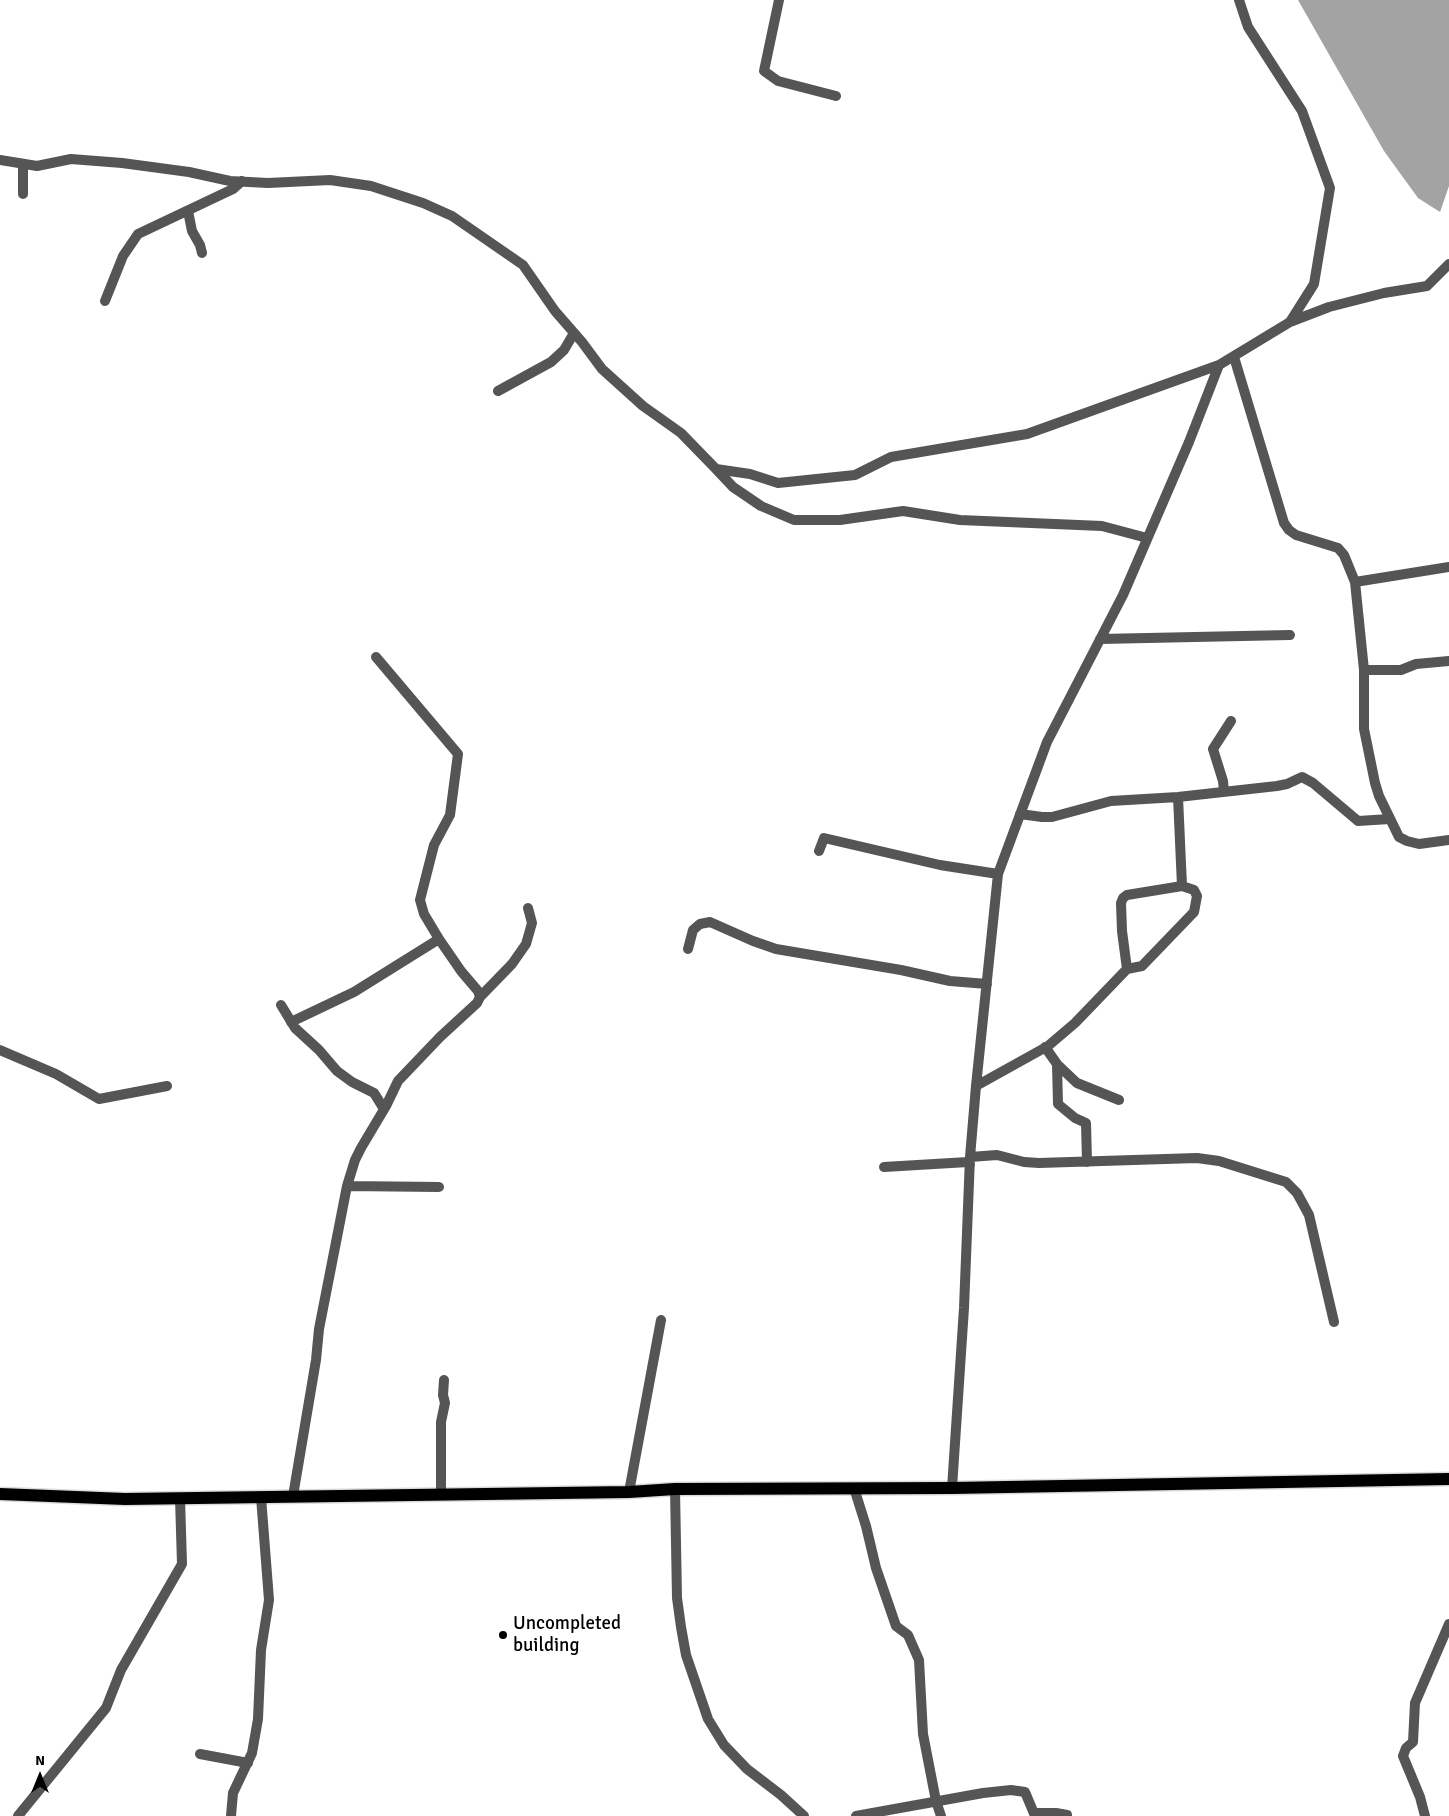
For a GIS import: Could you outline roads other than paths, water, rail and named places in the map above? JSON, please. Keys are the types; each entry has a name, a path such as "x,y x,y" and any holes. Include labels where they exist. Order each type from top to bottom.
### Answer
{"main road":[{"path":"0,1494 125,1499 629,1492 675,1489 952,1488 1449,1479"}],"street":[{"path":"779,0 764,71 778,81 836,96"},
{"path":"1239,0 1248,27 1302,111 1330,188 1314,284 1290,322"},
{"path":"0,160 37,166 71,159 189,172 242,182 268,183 330,180 371,186 423,203 452,216 523,266 555,311 602,369 643,406 681,433 733,487 754,501 794,520 840,520 903,511 960,520 1063,526 1102,526 1147,538"},
{"path":"23,164 23,194"},
{"path":"105,301 123,256 138,234 233,189 242,182"},
{"path":"188,211 192,231 200,245 202,254"},
{"path":"716,469 750,474 778,483 855,475 891,457 1027,434 1219,365 1290,322 1329,307 1384,293 1427,286 1449,264"},
{"path":"498,391 552,362 564,350 574,333"},
{"path":"1234,357 1284,522 1289,530 1296,535 1338,548 1344,555 1355,582 1364,670 1364,729 1375,783 1390,819 1399,837 1407,842 1419,844 1449,840"},
{"path":"952,1488 964,1308 970,1161 998,874 1047,742 1123,595 1189,442 1219,365"},
{"path":"1355,582 1449,567"},
{"path":"1100,639 1290,635"},
{"path":"376,657 458,754 450,815 434,845 420,900 424,914 439,939 478,990 480,997"},
{"path":"1364,670 1401,670 1416,664 1449,661"},
{"path":"1224,792 1223,781 1213,749 1231,721"},
{"path":"1020,814 1052,817 1111,800 1178,797 1224,792 1287,784 1302,776 1358,821 1390,819"},
{"path":"1178,797 1182,886"},
{"path":"819,850 824,838 940,865 998,874"},
{"path":"976,1086 1045,1048 1075,1023 1127,969 1142,966 1194,912 1197,896 1194,890 1182,886 1127,895 1124,898 1121,903 1122,931 1127,969"},
{"path":"294,1496 316,1360 319,1329 347,1186 361,1148 398,1081 440,1037 477,1003 480,997 512,964 526,944 532,923 528,908"},
{"path":"688,949 693,930 700,924 710,922 776,949 901,970 950,981 987,984"},
{"path":"291,1022 354,992 439,939"},
{"path":"281,1005 295,1028 319,1050 337,1071 352,1082 374,1093 384,1109"},
{"path":"1045,1048 1057,1064 1077,1083 1119,1100"},
{"path":"0,1050 56,1074 99,1099 167,1086"},
{"path":"1057,1064 1058,1104 1069,1114 1086,1123 1087,1162"},
{"path":"884,1167 968,1162 997,1156 1032,1162 1197,1158 1219,1161 1286,1182 1297,1193 1309,1215 1334,1322"},
{"path":"347,1186 439,1187"},
{"path":"629,1492 661,1320"},
{"path":"441,1495 441,1422 445,1403 443,1395 444,1380"},
{"path":"854,1488 876,1568 896,1626 908,1635 919,1660 921,1725 936,1801 941,1816"},
{"path":"675,1489 677,1598 681,1627 686,1655 708,1718 724,1745 747,1769 781,1795 804,1816"},
{"path":"231,1816 233,1793 252,1753 258,1718 261,1650 269,1600 261,1497"},
{"path":"18,1816 106,1708 121,1670 182,1564 180,1498"},
{"path":"1425,1816 1420,1797 1403,1756 1406,1748 1413,1742 1415,1703 1449,1624"},
{"path":"200,1754 248,1762"},
{"path":"856,1816 1010,1790 1025,1792 1035,1814 1056,1813 1067,1814 1067,1816"}],"place":[{"name":"Uncompleted building","path":"503,1635"}]}
